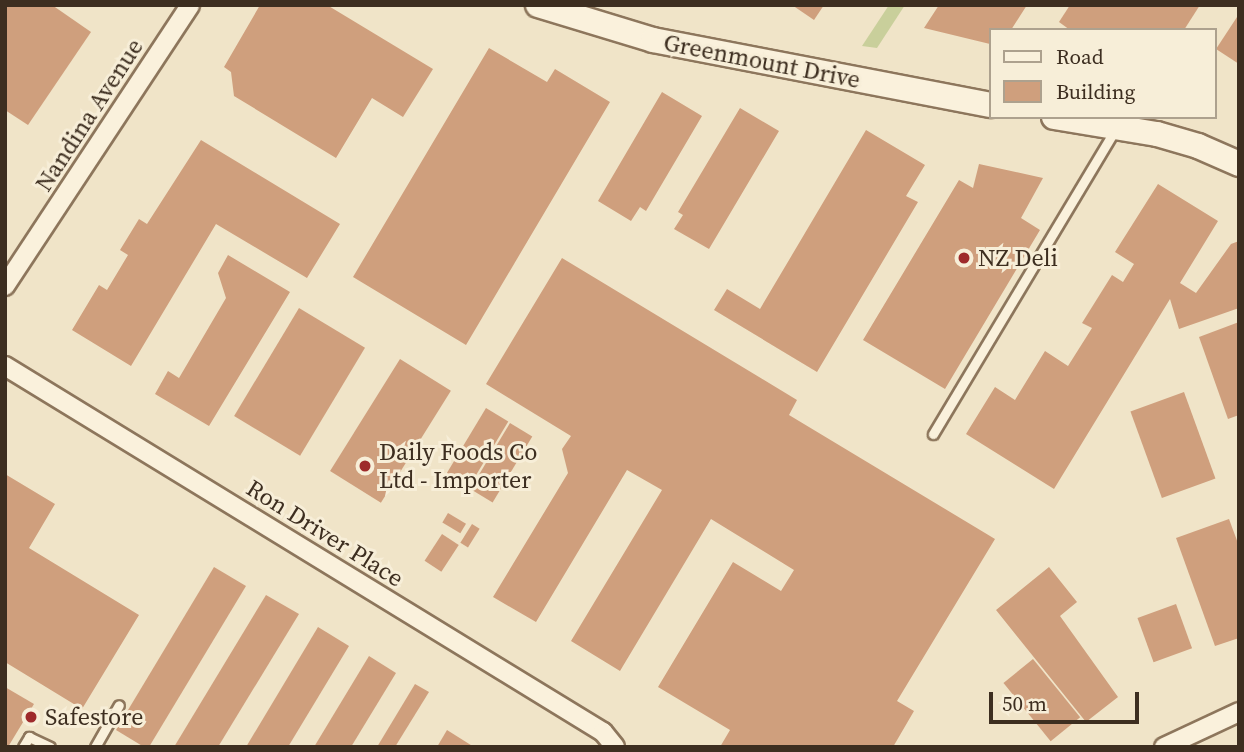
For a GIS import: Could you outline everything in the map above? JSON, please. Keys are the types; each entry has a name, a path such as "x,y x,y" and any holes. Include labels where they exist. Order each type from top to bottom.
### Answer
{"street":[{"name":"Nandina Avenue","path":"5,286 190,5"},
{"name":"Greenmount Drive","path":"537,5 653,40 988,105"},
{"path":"1064,119 1198,146 1239,164"},
{"name":"Ron Driver Place","path":"5,366 603,732 615,747"},
{"path":"1164,747 1239,712"}],"lane":[{"path":"933,434 1115,129"},
{"path":"95,747 119,705"},
{"path":"23,747 29,737 50,747"}],"green space":[{"path":"889,5 905,5 877,48 862,46"}],"building":[{"path":"5,5 52,5 91,32 28,125 5,110"},
{"path":"260,5 327,5 433,69 403,117 372,98 336,158 234,96 231,72 224,67"},
{"path":"792,5 824,5 814,20"},
{"path":"939,5 1027,5 1012,28 988,28 988,44 924,28"},
{"path":"1070,5 1200,5 1185,28 1067,28 1059,22"},
{"path":"1239,14 1239,64 1216,49"},
{"path":"489,48 547,82 555,69 610,102 466,345 353,277"},
{"path":"662,92 702,116 646,211 640,207 631,221 598,201"},
{"path":"740,108 779,131 709,249 674,229 683,215 678,212"},
{"path":"866,130 925,165 906,196 918,202 817,372 714,310 727,289 760,309"},
{"path":"201,140 340,224 307,278 216,224 131,366 72,330 99,285 107,290 128,255 120,250 139,219 147,224"},
{"path":"979,164 1043,178 1021,218 1040,230 945,389 863,340 959,180 973,188"},
{"path":"1158,184 1218,221 1180,283 1196,293 1231,244 1239,241 1239,308 1179,329 1170,299 1054,489 966,434 995,387 1015,400 1045,351 1068,366 1092,328 1082,323 1112,275 1123,282 1134,264 1115,252"},
{"path":"228,255 290,292 209,426 155,394 168,371 179,378 226,298 218,273"},
{"path":"562,258 797,400 789,415 995,539 897,701 914,711 893,747 720,747 730,730 658,687 733,562 781,591 794,570 711,519 620,671 571,641 662,490 627,470 536,622 493,597 568,473 562,449 571,436 486,384"},
{"path":"299,308 365,348 300,456 234,416"},
{"path":"1239,322 1239,415 1228,419 1199,337"},
{"path":"400,359 451,391 381,503 330,471"},
{"path":"1184,392 1215,478 1162,498 1130,411"},
{"path":"486,408 508,421 468,488 446,475"},
{"path":"510,423 532,436 493,502 470,489"},
{"path":"5,474 55,504 29,548 139,615 82,709 5,662"},
{"path":"448,513 466,524 460,533 442,522"},
{"path":"1229,519 1239,546 1239,638 1215,646 1176,538"},
{"path":"472,524 480,529 468,547 460,543"},
{"path":"442,534 459,545 441,572 425,561"},
{"path":"214,567 246,586 149,747 144,747 116,730"},
{"path":"1049,567 1077,602 1060,616 1118,697 1086,722 996,610"},
{"path":"266,595 299,614 218,747 174,747"},
{"path":"1176,604 1192,648 1154,662 1137,618"},
{"path":"318,627 349,646 288,747 246,747"},
{"path":"369,656 396,673 351,747 314,747"},
{"path":"1033,659 1080,717 1051,741 1003,683"},
{"path":"415,684 429,692 395,747 377,747"},
{"path":"5,687 34,704 8,747 5,747"},
{"path":"447,730 474,747 437,747"}],"place":[{"name":"NZ Deli","path":"964,258"},
{"name":"Daily Foods Co Ltd - Importer","path":"365,466"},
{"name":"Safestore","path":"31,717"}]}
